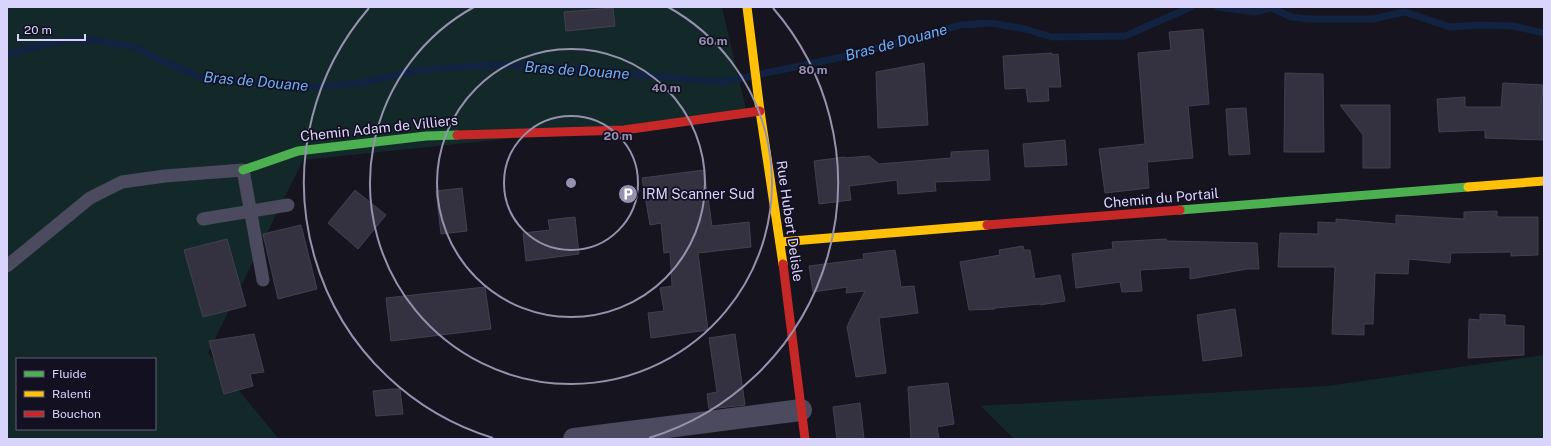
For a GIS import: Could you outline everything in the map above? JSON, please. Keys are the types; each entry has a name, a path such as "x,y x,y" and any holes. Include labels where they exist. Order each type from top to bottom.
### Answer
{"street":[{"name":"Rue Hubert Delisle","path":"747,7 760,111 780,242 805,439"},
{"name":"Chemin Adam de Villiers","path":"243,170 298,151 426,136 624,130 760,111"},
{"name":"Chemin du Portail","path":"780,242 1544,181"},
{"path":"574,439 801,410"}],"lane":[{"path":"243,170 264,280"},
{"name":"Chemin Adam de Villiers","path":"7,266 90,198 122,182 165,176 243,170"},
{"path":"204,219 288,205"}],"green space":[{"path":"7,7 722,7 747,114 303,160 208,353 279,439 7,439"},
{"path":"1544,355 1544,439 1014,439 981,406 1327,386"}],"building":[{"path":"613,8 615,26 566,31 564,12"},
{"path":"1203,29 1209,104 1188,106 1193,158 1147,162 1149,188 1105,193 1099,149 1145,144 1138,53 1171,50 1169,32"},
{"path":"1052,53 1052,55 1058,54 1061,87 1048,87 1049,101 1028,102 1026,88 1005,89 1003,56"},
{"path":"924,63 928,125 878,128 876,72"},
{"path":"1285,73 1323,74 1324,152 1284,152"},
{"path":"1503,83 1543,85 1542,100 1544,100 1544,140 1485,138 1485,130 1439,132 1437,99 1465,97 1465,107 1501,107"},
{"path":"1340,105 1390,105 1390,168 1363,168 1363,135"},
{"path":"1246,108 1250,154 1229,155 1226,109"},
{"path":"1065,140 1067,165 1025,167 1023,144"},
{"path":"988,150 990,180 935,182 936,191 898,194 897,180 849,186 851,200 819,204 814,161 869,156 879,164 951,158 951,152"},
{"path":"704,170 712,226 749,222 751,247 698,253 708,330 651,338 648,313 664,311 660,288 672,286 670,252 664,253 661,223 650,225 642,178"},
{"path":"462,188 467,231 441,234 436,191"},
{"path":"355,190 386,215 358,249 328,223"},
{"path":"1497,211 1497,217 1538,217 1538,255 1511,256 1511,252 1451,253 1450,263 1409,259 1408,274 1375,273 1373,324 1364,324 1364,335 1332,334 1335,267 1278,267 1280,233 1318,234 1318,222 1336,223 1336,219 1396,224 1396,215 1464,219 1464,212"},
{"path":"575,217 579,254 526,261 523,233 550,230 548,220"},
{"path":"301,225 317,289 278,299 263,234"},
{"path":"227,239 246,306 203,317 184,250"},
{"path":"1166,239 1167,241 1257,243 1259,269 1247,269 1190,279 1190,267 1140,270 1142,291 1122,292 1120,282 1076,288 1072,254 1113,249 1112,242"},
{"path":"1023,246 1024,250 1030,250 1035,279 1060,275 1065,301 1040,305 969,310 960,262 1000,255 999,250"},
{"path":"895,250 901,287 914,286 918,313 879,318 886,373 856,377 847,327 865,291 846,293 847,287 813,292 809,266 864,259 863,254"},
{"path":"485,287 491,329 391,341 386,298"},
{"path":"1235,309 1242,356 1203,361 1197,315"},
{"path":"1480,314 1505,315 1505,325 1524,326 1524,355 1468,358 1469,319 1480,320"},
{"path":"254,334 264,372 250,374 253,386 224,394 209,341"},
{"path":"735,334 745,405 709,409 707,394 717,392 709,338"},
{"path":"948,383 954,424 937,427 939,439 911,439 908,387"},
{"path":"400,389 403,414 376,416 373,391"},
{"path":"860,403 864,439 837,439 833,407"}],"waterway":[{"name":"Bras de Douane","path":"7,54 53,43 72,40 91,40 135,47 197,76 220,80 313,87 361,83 419,70 498,65 538,66 723,82 842,57 961,25 991,23 1025,29 1052,37 1125,36 1191,7"},
{"name":"Bras de Douane","path":"1218,7 1255,12 1272,8 1291,17 1309,19 1373,19 1405,12 1450,27 1480,25 1513,26 1544,33"}],"traffic: fast":[{"path":"243,170 298,151 426,136 457,135"},
{"path":"1180,210 1468,187"}],"traffic: slow":[{"path":"747,7 760,111 783,264"},
{"path":"1468,187 1544,181"},
{"path":"780,242 987,225"}],"traffic: jam":[{"path":"457,135 624,130 760,111"},
{"path":"987,225 1180,210"},
{"path":"783,264 805,439"}],"place":[{"name":"IRM Scanner Sud","path":"628,194"}]}
